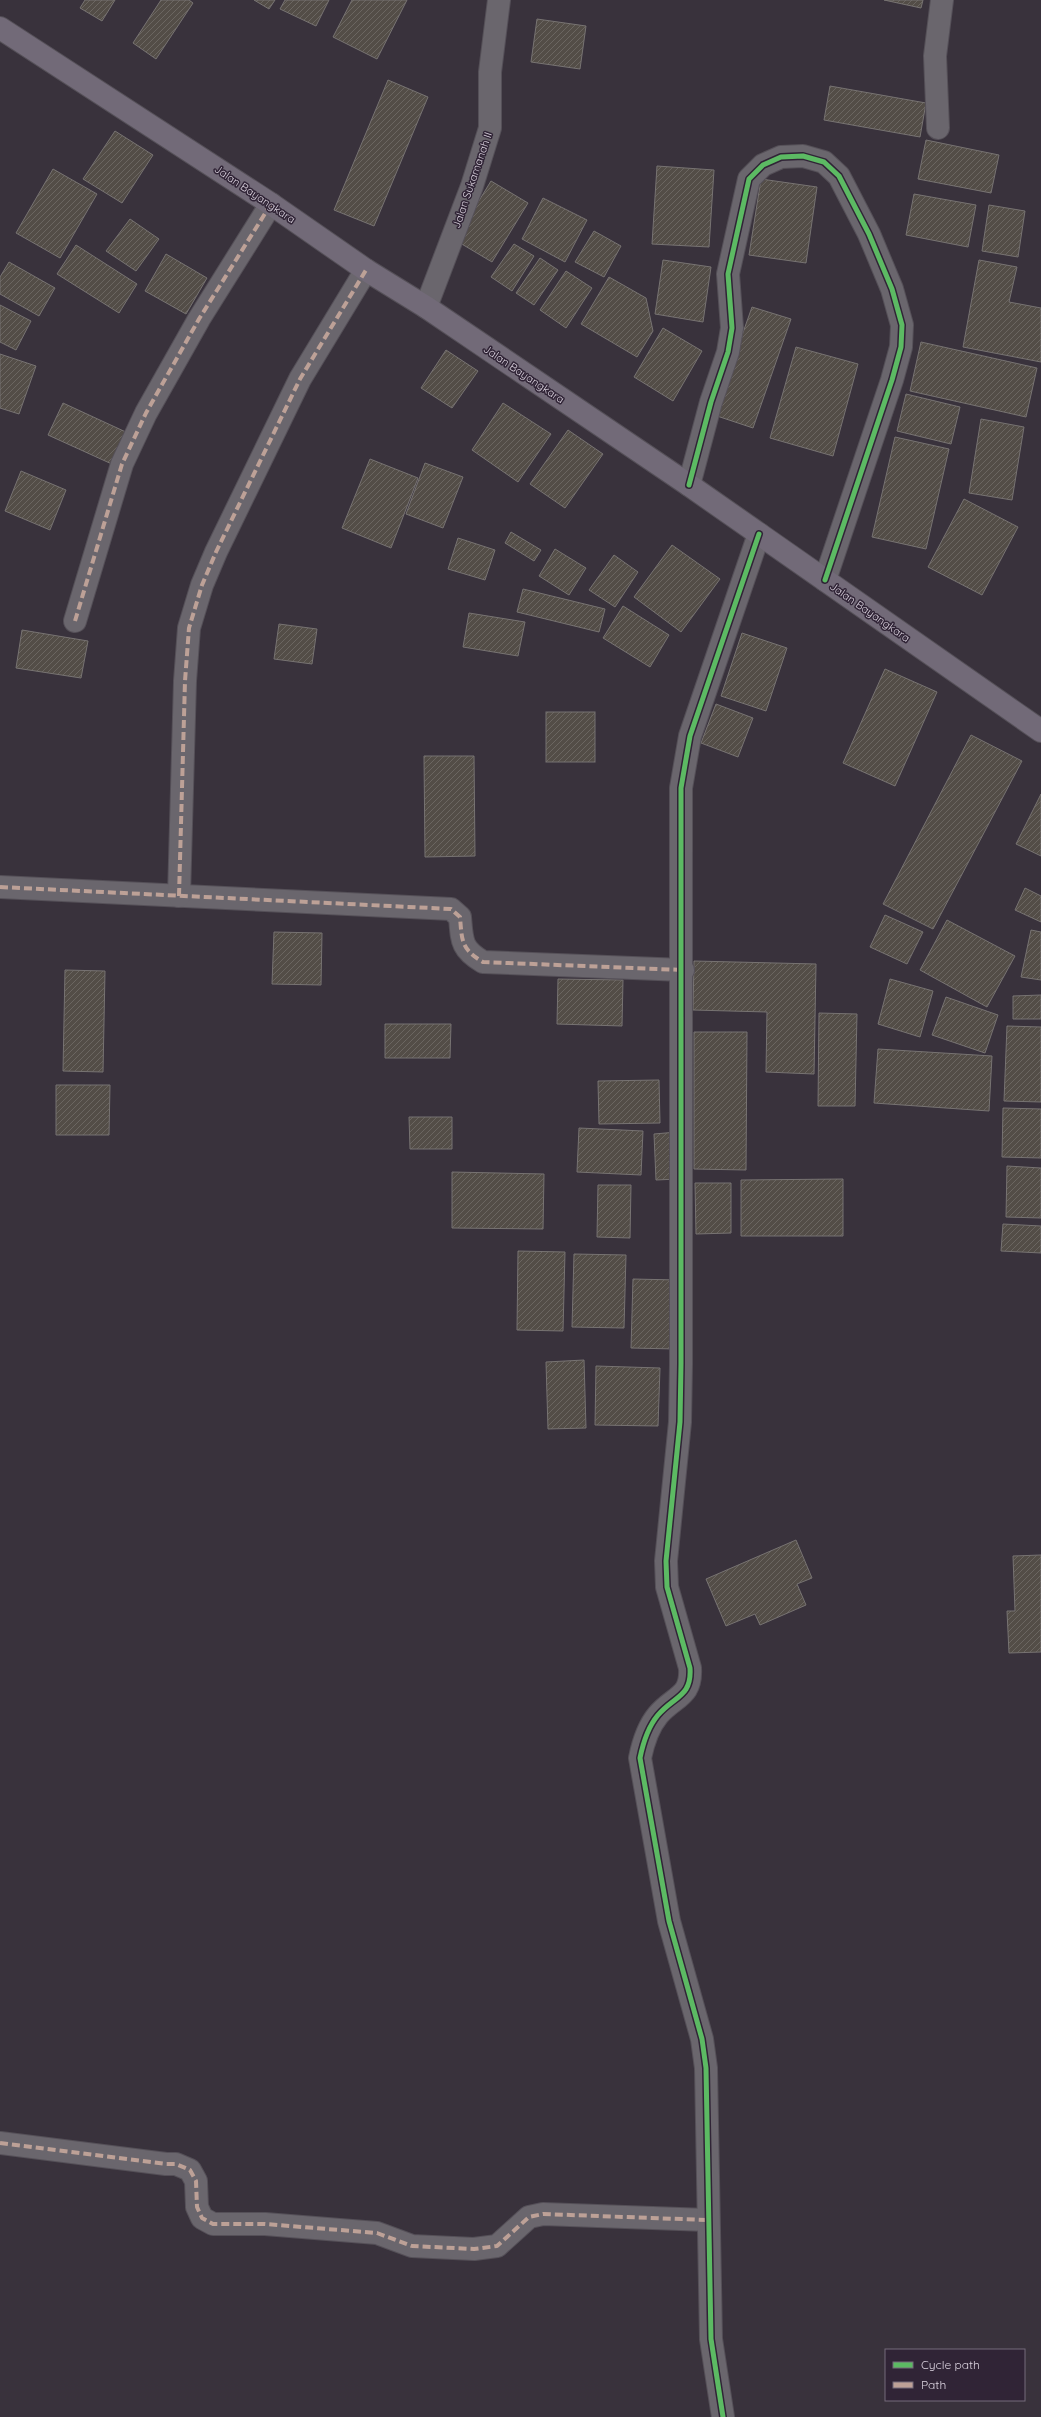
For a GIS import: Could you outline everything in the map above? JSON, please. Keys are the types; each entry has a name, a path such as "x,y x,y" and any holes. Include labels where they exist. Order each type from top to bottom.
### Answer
{"highway":[{"name":"Jalan Bayangkara","path":"0,28 271,204 366,270 426,307 689,485 1041,731"}],"street":[{"name":"Jalan Sukamanah II","path":"426,307 472,186 490,128 490,72 499,0"},
{"path":"938,128 935,56 942,0"},
{"path":"689,485 710,402 728,352 732,328 728,274 749,179 763,165 781,157 803,156 824,162 839,176 869,234 892,289 902,325 901,347 892,380 825,580"},
{"path":"75,621 125,457 146,413 198,319 271,204"},
{"path":"178,896 185,681 189,628 202,586 216,552 300,379 366,270"},
{"path":"723,2417 711,2340 706,2068 702,2039 669,1920 640,1758 643,1743 658,1714 683,1694 690,1678 690,1668 667,1587 666,1561 680,1422 681,1386 683,970 681,788 690,736 759,534"},
{"path":"0,887 451,909 460,917 463,944 467,951 483,962 683,970"},
{"path":"0,2143 176,2164 190,2170 196,2181 197,2207 202,2218 213,2224 265,2224 377,2233 412,2246 474,2249 497,2246 529,2217 543,2214 708,2220"}],"building":[{"path":"85,0 115,0 102,21 80,8"},
{"path":"161,0 189,0 193,3 156,59 133,43"},
{"path":"254,0 275,0 269,9"},
{"path":"285,0 329,0 316,26 280,9"},
{"path":"352,0 407,0 377,59 333,37"},
{"path":"884,0 923,0 921,8"},
{"path":"537,19 586,26 580,69 531,62"},
{"path":"388,80 428,97 374,226 334,210"},
{"path":"830,86 926,103 920,137 824,120"},
{"path":"115,131 153,155 122,203 83,179"},
{"path":"926,140 999,155 991,193 918,179"},
{"path":"657,166 714,170 709,247 652,244"},
{"path":"53,169 97,194 60,258 16,233"},
{"path":"761,179 817,187 806,263 749,255"},
{"path":"491,181 528,203 492,262 455,240"},
{"path":"914,194 976,205 968,247 906,235"},
{"path":"543,198 587,220 565,262 522,239"},
{"path":"989,205 1025,211 1018,257 982,251"},
{"path":"130,219 159,239 136,271 106,251"},
{"path":"594,231 621,246 604,277 575,262"},
{"path":"514,244 534,256 512,291 491,277"},
{"path":"76,245 137,284 119,313 57,274"},
{"path":"166,254 207,278 186,314 145,291"},
{"path":"540,258 558,270 534,305 516,293"},
{"path":"663,260 711,267 703,322 655,314"},
{"path":"979,260 1017,267 1009,302 1041,308 1041,362 963,347"},
{"path":"9,262 55,288 39,316 0,294 0,277"},
{"path":"566,271 592,288 566,328 540,310"},
{"path":"609,277 646,298 653,331 637,357 581,324"},
{"path":"0,305 31,321 16,350 0,342"},
{"path":"752,307 791,319 753,428 714,415"},
{"path":"663,328 702,351 673,401 634,377"},
{"path":"921,342 1037,368 1026,417 910,391"},
{"path":"796,347 858,364 833,456 770,438"},
{"path":"446,350 478,371 452,408 421,388"},
{"path":"0,354 36,366 19,414 0,408"},
{"path":"906,394 960,407 951,444 897,431"},
{"path":"63,403 128,433 114,465 48,435"},
{"path":"503,403 551,434 518,482 472,450"},
{"path":"981,419 1024,427 1012,500 969,493"},
{"path":"568,430 603,454 565,508 530,484"},
{"path":"895,437 949,449 926,549 872,537"},
{"path":"370,459 418,478 391,548 342,528"},
{"path":"425,463 463,477 443,528 406,514"},
{"path":"21,471 66,490 50,530 5,511"},
{"path":"964,499 1018,527 982,595 928,567"},
{"path":"511,532 541,550 534,561 505,543"},
{"path":"458,538 495,550 485,580 448,569"},
{"path":"672,545 720,579 681,632 634,597"},
{"path":"555,549 586,568 569,595 539,576"},
{"path":"614,555 638,572 615,607 589,590"},
{"path":"523,589 605,609 599,632 517,612"},
{"path":"623,606 669,635 650,667 603,638"},
{"path":"469,613 525,622 518,656 463,647"},
{"path":"279,624 317,629 312,664 274,659"},
{"path":"22,630 88,641 81,678 16,668"},
{"path":"742,633 787,648 766,711 721,696"},
{"path":"885,669 937,692 895,786 843,763"},
{"path":"716,704 753,718 738,757 701,743"},
{"path":"546,712 595,712 595,762 546,762"},
{"path":"971,735 1022,761 933,929 883,904"},
{"path":"424,756 474,756 475,856 425,857"},
{"path":"1041,794 1041,856 1016,844"},
{"path":"1025,888 1041,896 1041,922 1015,910"},
{"path":"885,915 923,932 907,964 870,947"},
{"path":"947,920 1015,956 987,1007 920,970"},
{"path":"1031,930 1041,932 1041,980 1021,977"},
{"path":"274,932 322,933 321,985 272,984"},
{"path":"694,961 816,964 814,1074 766,1072 767,1012 693,1010"},
{"path":"65,970 105,971 103,1072 63,1071"},
{"path":"558,979 623,980 622,1026 557,1024"},
{"path":"890,979 933,991 920,1037 878,1024"},
{"path":"1041,995 1041,1019 1013,1019 1013,996"},
{"path":"946,997 998,1015 985,1053 932,1035"},
{"path":"819,1013 857,1014 855,1106 818,1106"},
{"path":"385,1024 451,1024 450,1058 385,1058"},
{"path":"1007,1026 1041,1027 1041,1102 1004,1101"},
{"path":"694,1032 747,1032 746,1170 694,1169"},
{"path":"878,1049 992,1056 989,1111 874,1103"},
{"path":"659,1080 660,1123 599,1124 598,1081"},
{"path":"56,1085 110,1085 109,1135 56,1135"},
{"path":"1003,1108 1041,1109 1041,1158 1002,1157"},
{"path":"409,1117 452,1117 452,1149 410,1149"},
{"path":"579,1128 643,1131 641,1175 577,1172"},
{"path":"677,1132 678,1179 656,1180 654,1134"},
{"path":"1007,1166 1041,1168 1041,1218 1006,1217"},
{"path":"452,1172 544,1174 543,1229 452,1228"},
{"path":"843,1179 843,1236 741,1236 741,1180"},
{"path":"695,1183 731,1183 731,1233 696,1234"},
{"path":"598,1185 631,1185 630,1238 597,1237"},
{"path":"1003,1224 1041,1226 1041,1253 1001,1251"},
{"path":"518,1251 565,1252 563,1331 517,1330"},
{"path":"574,1254 626,1255 624,1328 572,1327"},
{"path":"633,1279 677,1280 675,1349 631,1348"},
{"path":"584,1360 586,1428 548,1429 546,1362"},
{"path":"596,1366 660,1368 658,1426 595,1425"},
{"path":"796,1540 812,1578 797,1584 806,1605 760,1625 755,1614 726,1626 706,1579"},
{"path":"1041,1555 1041,1652 1009,1653 1007,1611 1015,1611 1013,1556"}],"marked path":[{"path":"75,621 122,464 146,413 199,319 271,204"},
{"path":"179,896 185,681 189,628 202,585 216,552 300,379 366,270"},
{"path":"0,887 451,909 460,917 461,932 464,944 470,953 483,962 683,970"},
{"path":"0,2143 176,2164 190,2170 196,2181 197,2207 202,2218 213,2224 265,2224 377,2233 412,2246 474,2249 497,2246 529,2217 543,2214 707,2220"}],"cycle path":[{"path":"689,485 711,402 728,352 732,328 728,274 749,179 763,165 781,157 803,156 824,162 839,176 869,234 892,289 902,325 901,347 892,380 825,580"},
{"path":"723,2417 711,2339 706,2068 702,2039 669,1921 640,1758 646,1735 654,1720 664,1709 685,1691 690,1678 690,1668 667,1587 666,1561 680,1422 681,788 690,736 759,534"}]}
